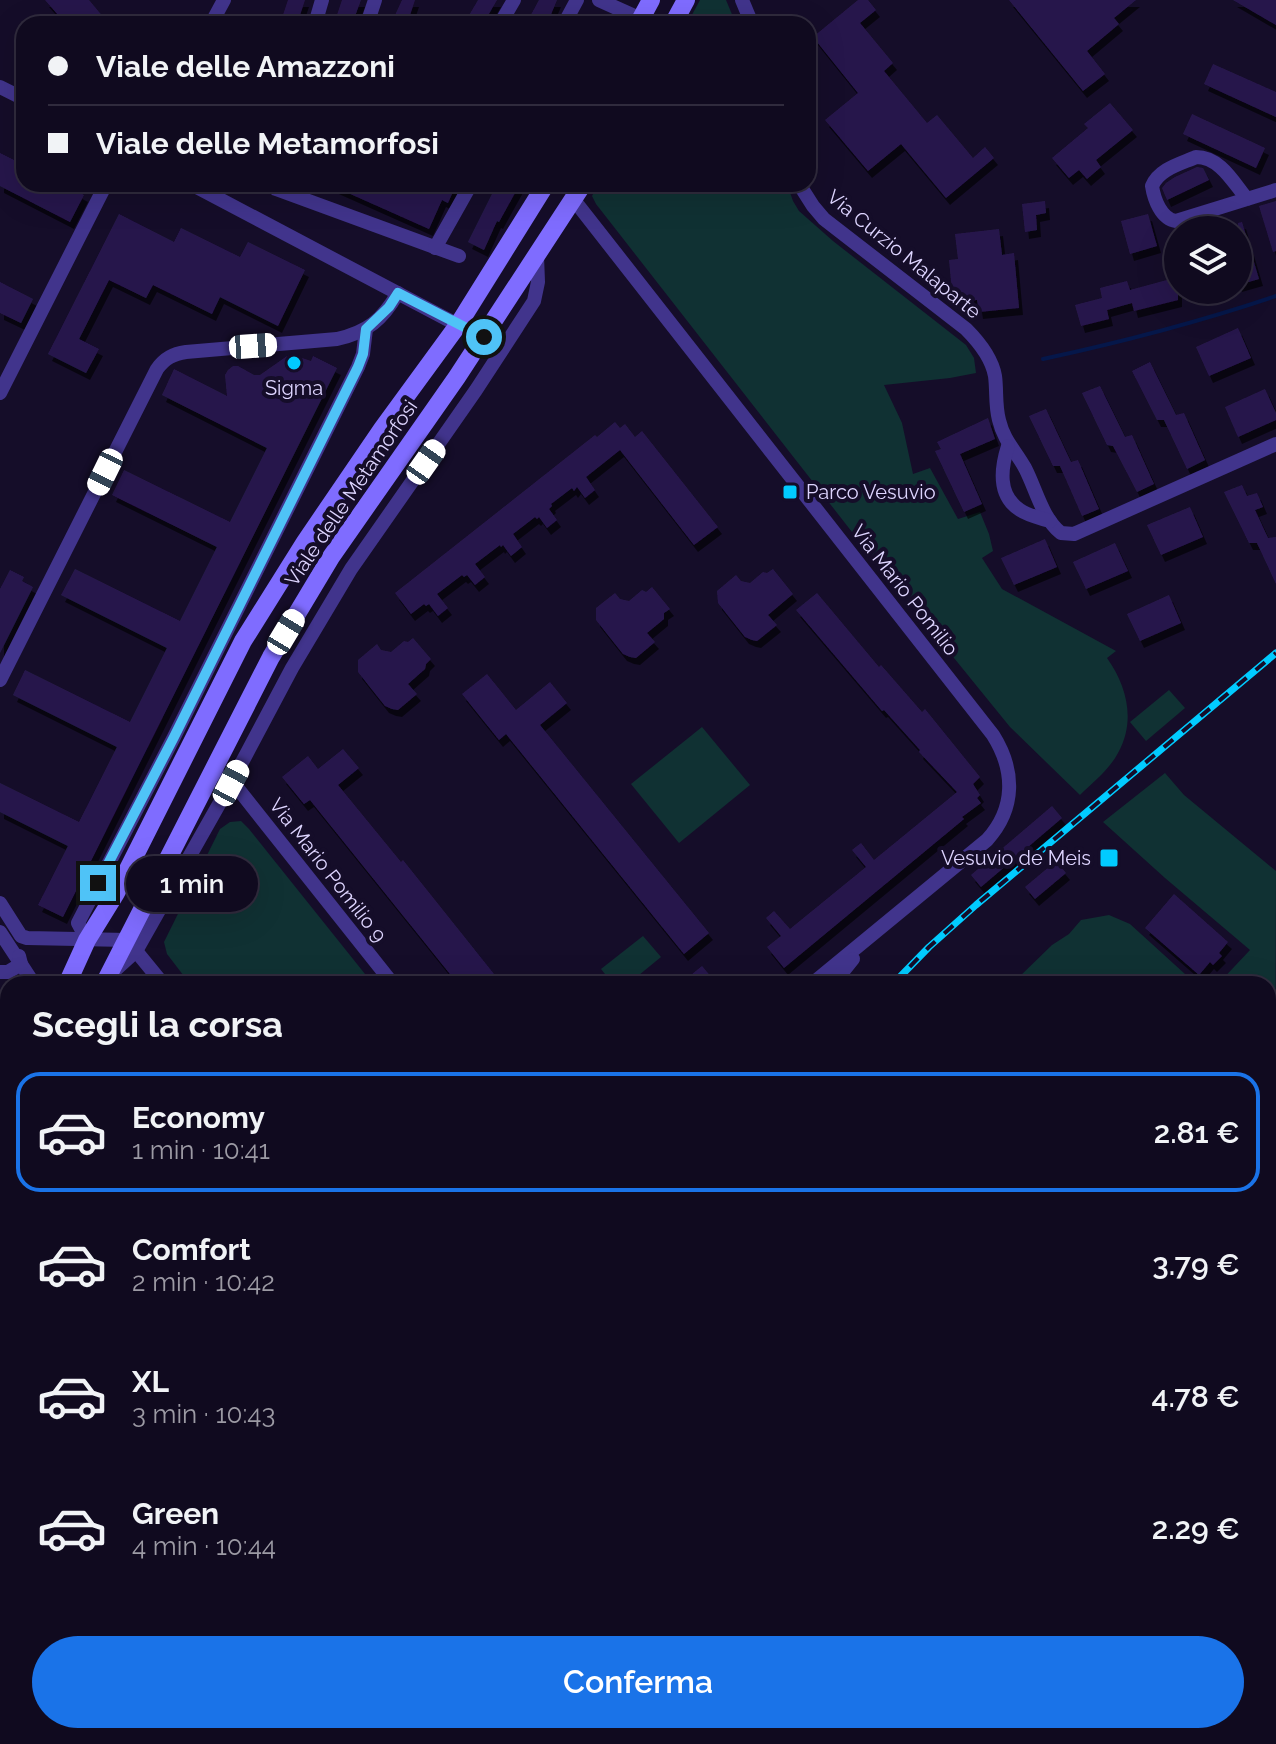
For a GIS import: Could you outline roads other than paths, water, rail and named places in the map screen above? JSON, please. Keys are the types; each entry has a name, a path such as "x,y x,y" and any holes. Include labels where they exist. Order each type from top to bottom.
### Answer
{"street":[{"path":"599,0 629,16"},
{"path":"1247,199 1215,161 1202,157 1162,172 1152,186 1165,217 1170,221 1176,221 1247,199 1276,190"},
{"path":"0,393 102,192"},
{"path":"206,192 484,337"},
{"path":"284,192 459,256"},
{"path":"435,248 466,192"},
{"name":"Viale delle Metamorfosi","path":"71,976 243,641 373,441 458,325 541,192"},
{"name":"Viale delle Metamorfosi","path":"132,946 213,772 271,657 331,557 484,337 578,192"},
{"name":"Via Mario Pomilio","path":"578,192 993,735 1005,756 1009,794 994,833 822,976"},
{"name":"Via Curzio Malaparte","path":"804,192 824,219 976,339 995,373 999,422 1008,446"},
{"name":"Viale delle Metamorfosi","path":"109,976 132,946 231,783 292,668 351,569 534,301 538,282 537,256"},
{"path":"0,680 161,363 175,354 186,352 353,336 366,329 389,307 398,293"},
{"name":"Viale delle Metamorfosi","path":"87,940 78,923 358,367 366,329"},
{"path":"1008,446 1025,468 1050,521 1061,533 1074,534 1276,444"},
{"path":"1008,446 1001,477 1012,503 1028,514 1050,521"},
{"path":"213,772 231,783"},
{"name":"Via Mario Pomilio 9","path":"231,783 387,976"},
{"path":"0,903 21,936 132,946 156,976"},
{"name":"Via Mario Pomilio","path":"839,976 885,924"},
{"path":"16,928 1,936 29,976"},
{"path":"21,964 21,950 35,938"},
{"path":"0,972 8,972 21,964"}],"waterway":[{"path":"1043,359 1160,331 1276,296"}],"railway":[{"path":"901,976 976,905 1276,653"}],"place":[{"name":"Sigma","path":"294,363"},
{"name":"Parco Vesuvio","path":"790,492"},
{"name":"Vesuvio de Meis","path":"1109,858"}]}
